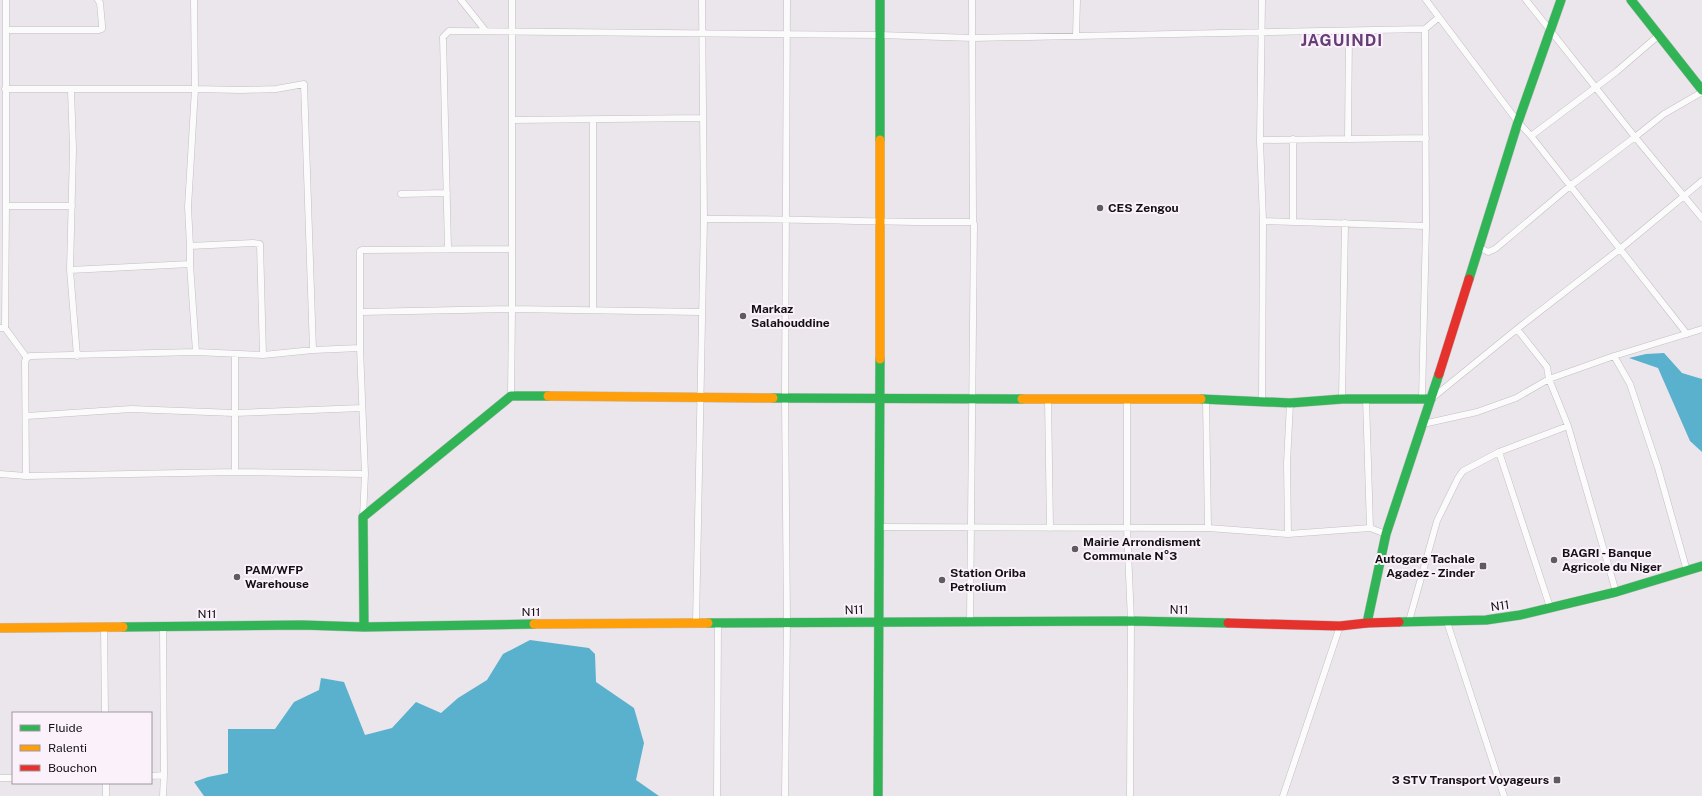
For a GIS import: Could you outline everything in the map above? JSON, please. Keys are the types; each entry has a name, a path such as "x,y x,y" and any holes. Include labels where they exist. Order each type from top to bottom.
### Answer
{"street":[{"path":"6,0 6,206 2,328 27,358"},
{"path":"6,30 99,30 102,29 102,25 100,3 98,0"},
{"path":"194,0 195,88 188,207 196,352"},
{"path":"462,0 485,30"},
{"path":"511,396 512,0"},
{"path":"696,623 704,219 702,0"},
{"path":"785,796 787,622 785,398 787,0"},
{"path":"878,796 881,223 880,0"},
{"path":"970,621 971,399 974,224 972,0"},
{"path":"1076,36 1077,0"},
{"path":"1262,0 1260,140 1263,221 1262,402"},
{"path":"1426,0 1518,122 1531,136 1687,334"},
{"path":"1526,0 1583,72 1596,86 1635,137 1702,218"},
{"path":"1426,399 1479,248 1518,122 1561,0"},
{"path":"1479,248 1488,252 1496,249 1570,186 1664,114 1702,91 1631,0"},
{"path":"448,249 443,37 449,31 485,30 702,34 880,35 972,38 1262,31 1425,29 1439,17"},
{"path":"1367,623 1386,534 1423,424 1426,399 1425,29"},
{"path":"1348,30 1348,139"},
{"path":"1531,136 1616,72 1659,35"},
{"path":"5,89 269,89 304,84 313,350"},
{"path":"72,90 73,149 70,270 77,356"},
{"path":"512,120 703,118"},
{"path":"593,120 593,309"},
{"path":"1260,140 1426,138"},
{"path":"1293,140 1293,222"},
{"path":"363,517 511,396 971,399 1127,398 1206,399 1290,403 1342,399 1426,399 1620,249 1683,195 1702,181"},
{"path":"401,194 447,193"},
{"path":"6,206 72,206"},
{"path":"704,219 786,218 881,223 973,222"},
{"path":"1263,221 1426,226"},
{"path":"1342,399 1345,223"},
{"path":"190,246 260,244 263,355"},
{"path":"364,626 363,517 365,474 360,348 360,251 512,249"},
{"path":"70,270 190,264"},
{"path":"360,312 593,309 701,312"},
{"path":"1517,328 1547,367 1549,379 1568,426 1616,592"},
{"path":"1423,424 1476,412 1516,398 1549,379 1614,356 1702,329"},
{"path":"26,476 27,416 25,361 30,356 196,352 263,355 313,350 360,348"},
{"path":"235,354 235,472"},
{"path":"1614,356 1630,384 1658,468 1687,571"},
{"path":"1127,398 1127,528 1131,621 1130,796"},
{"path":"1048,399 1050,528"},
{"path":"1206,399 1208,528"},
{"path":"1366,399 1370,528"},
{"path":"1288,534 1287,463 1290,403"},
{"path":"27,416 130,409 234,412 362,408"},
{"path":"1409,621 1437,521 1458,478 1463,471 1499,452 1568,426"},
{"path":"1499,452 1550,607"},
{"path":"0,474 26,476 235,472 365,474"},
{"path":"880,527 1208,528 1288,534 1370,528 1386,534"},
{"name":"N11","path":"0,628 878,621 1131,621 1340,626 1409,621 1446,622 1486,620 1520,615 1616,592 1702,566"},
{"path":"1446,622 1504,796"},
{"path":"716,796 718,623"},
{"path":"163,626 163,796"},
{"path":"1283,796 1340,626"},
{"path":"104,627 105,712"},
{"path":"152,776 164,775"},
{"path":"0,778 12,778"},
{"path":"106,784 106,796"}],"water":[{"path":"1664,353 1682,373 1702,379 1702,452 1690,441 1658,368 1629,358 1646,354"},
{"path":"530,640 589,648 595,654 596,682 634,708 644,743 636,780 659,796 204,796 194,782 208,777 228,773 228,729 275,729 294,702 319,690 321,678 344,682 365,735 392,728 416,702 441,713 458,698 487,680 503,654"}],"traffic: fast":[{"path":"880,0 880,140"},
{"path":"1469,279 1518,122 1561,0"},
{"path":"1631,0 1702,90"},
{"path":"878,796 880,359"},
{"path":"1367,623 1386,534 1439,374"},
{"path":"364,627 363,517 511,396 548,396"},
{"path":"773,398 1022,399"},
{"path":"1201,399 1290,403 1342,399 1431,399"},
{"path":"1399,622 1486,620 1520,615 1616,592 1702,566"},
{"path":"708,623 1131,621 1228,623"},
{"path":"123,627 302,625 364,627 534,624"}],"traffic: slow":[{"path":"880,140 880,359"},
{"path":"548,396 773,398"},
{"path":"1022,399 1201,399"},
{"path":"534,624 708,623"},
{"path":"0,628 123,627"}],"traffic: jam":[{"path":"1439,374 1469,279"},
{"path":"1228,623 1340,626 1399,622"}],"place":[{"name":"CES Zengou","path":"1100,208"},
{"name":"Markaz Salahouddine","path":"743,316"},
{"name":"Mairie Arrondisment Communale N°3","path":"1075,549"},
{"name":"BAGRI - Banque Agricole du Niger","path":"1554,560"},
{"name":"Autogare Tachale Agadez - Zinder","path":"1483,566"},
{"name":"PAM/WFP Warehouse","path":"237,577"},
{"name":"Station Oriba Petrolium","path":"942,580"},
{"name":"3 STV Transport Voyageurs","path":"1557,780"}],"district":[{"name":"JAGUINDI","path":"1342,40"}]}
